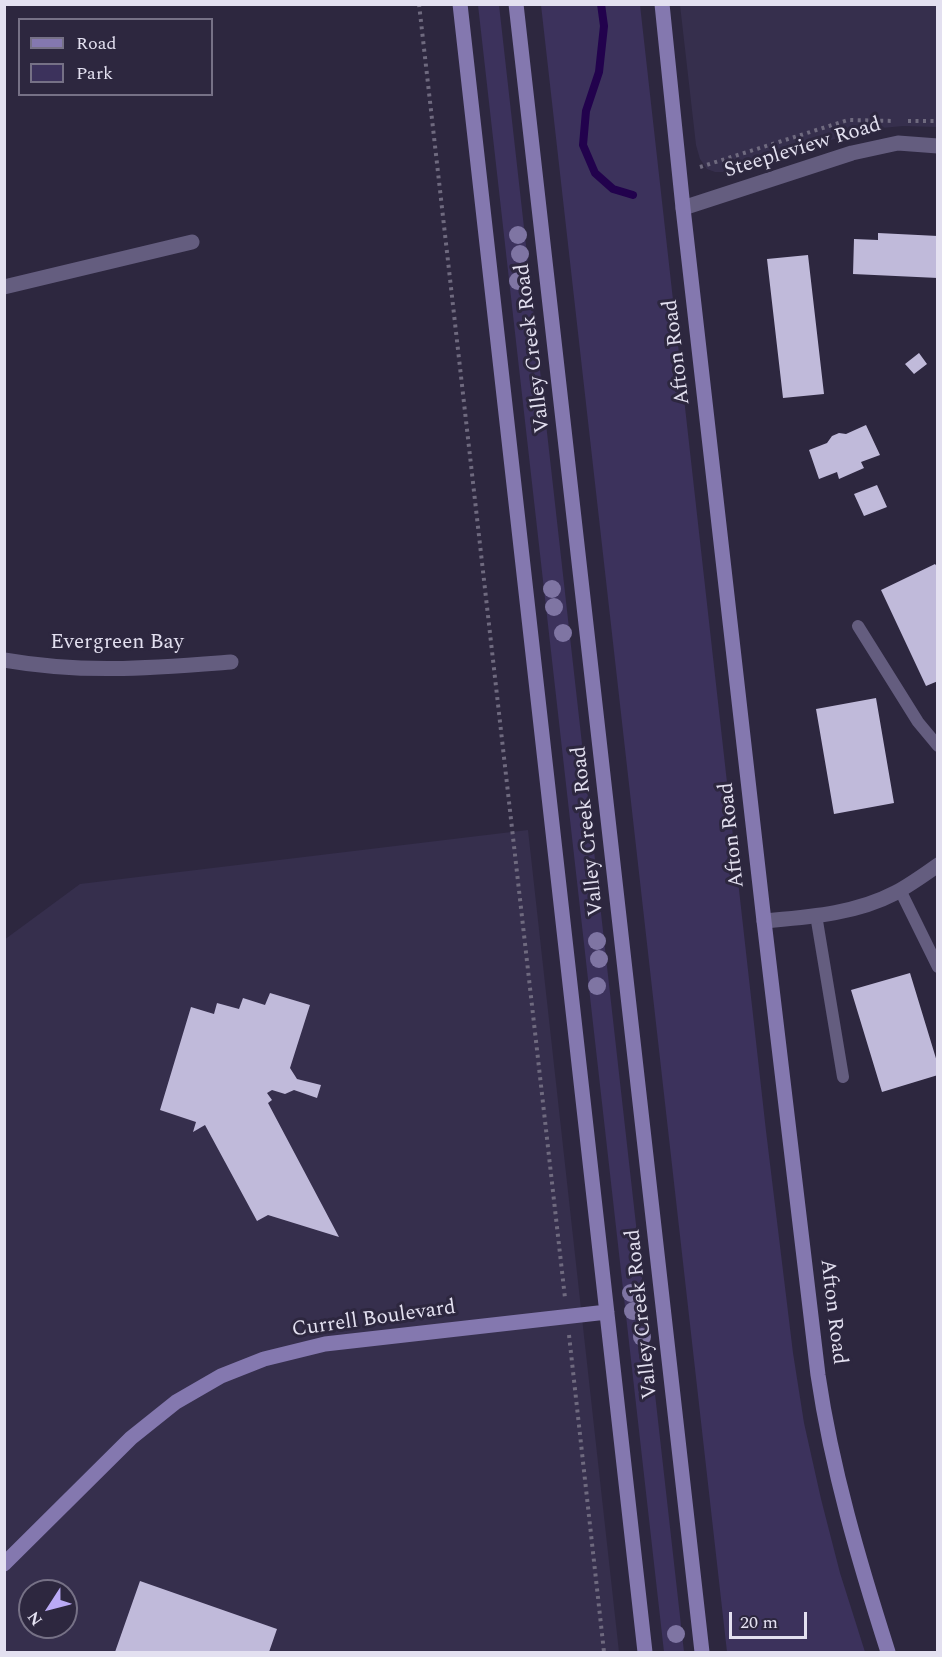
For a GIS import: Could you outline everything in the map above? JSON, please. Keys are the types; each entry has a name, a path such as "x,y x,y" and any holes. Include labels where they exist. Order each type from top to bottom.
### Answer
{"main road":[{"name":"Valley Creek Road","path":"460,4 645,1653"},
{"name":"Valley Creek Road","path":"516,4 702,1653"},
{"name":"Afton Road","path":"662,4 683,208 790,1148 826,1427 864,1576 888,1653"},
{"name":"Currell Boulevard","path":"4,1564 131,1438 176,1402 221,1376 264,1359 325,1344 607,1312"}],"street":[{"name":"Steepleview Road","path":"683,208 852,153 898,143 938,146"},
{"path":"4,287 192,242"},
{"name":"Evergreen Bay","path":"4,660 77,669 128,670 231,662"},
{"path":"764,921 816,915 861,906 900,890 938,865"}],"lane":[{"path":"858,626 918,722 938,746"},
{"path":"900,890 938,967"},
{"path":"816,915 843,1077"}],"path":[{"path":"419,4 563,1280"},
{"path":"680,173 848,120 938,121"},
{"path":"571,1350 604,1653"}],"shaded area":[{"path":"680,5 937,5 937,127 903,126 871,129 731,172 715,172 707,169 700,159 696,145"},
{"path":"528,830 619,1652 5,1652 4,940 80,884"}],"green space":[{"path":"478,5 499,5 684,1652 664,1652"},
{"path":"541,5 640,5 793,1353 804,1423 821,1499 840,1573 865,1652 727,1652"}],"building":[{"path":"878,233 938,236 938,278 853,274 854,239 878,240"},
{"path":"808,255 824,394 783,398 767,259"},
{"path":"919,353 927,364 914,374 905,364"},
{"path":"866,425 880,455 861,462 864,468 839,479 837,472 819,479 809,450 827,443 832,436 839,433 846,434"},
{"path":"877,485 887,507 864,516 854,494"},
{"path":"935,564 938,568 938,681 926,686 881,590"},
{"path":"876,698 894,803 834,814 816,709"},
{"path":"910,973 938,1065 938,1075 882,1092 851,990"},
{"path":"270,993 310,1005 290,1068 297,1079 321,1085 317,1098 294,1090 285,1094 272,1090 267,1093 272,1100 268,1103 339,1237 268,1215 257,1221 205,1125 193,1132 196,1122 160,1110 191,1007 214,1014 217,1003 239,1009 243,998 265,1005"},
{"path":"140,1581 277,1629 269,1652 115,1652"}],"waterway":[{"path":"601,4 604,26 599,72 586,111 583,145 595,173 613,189 633,195"}]}
